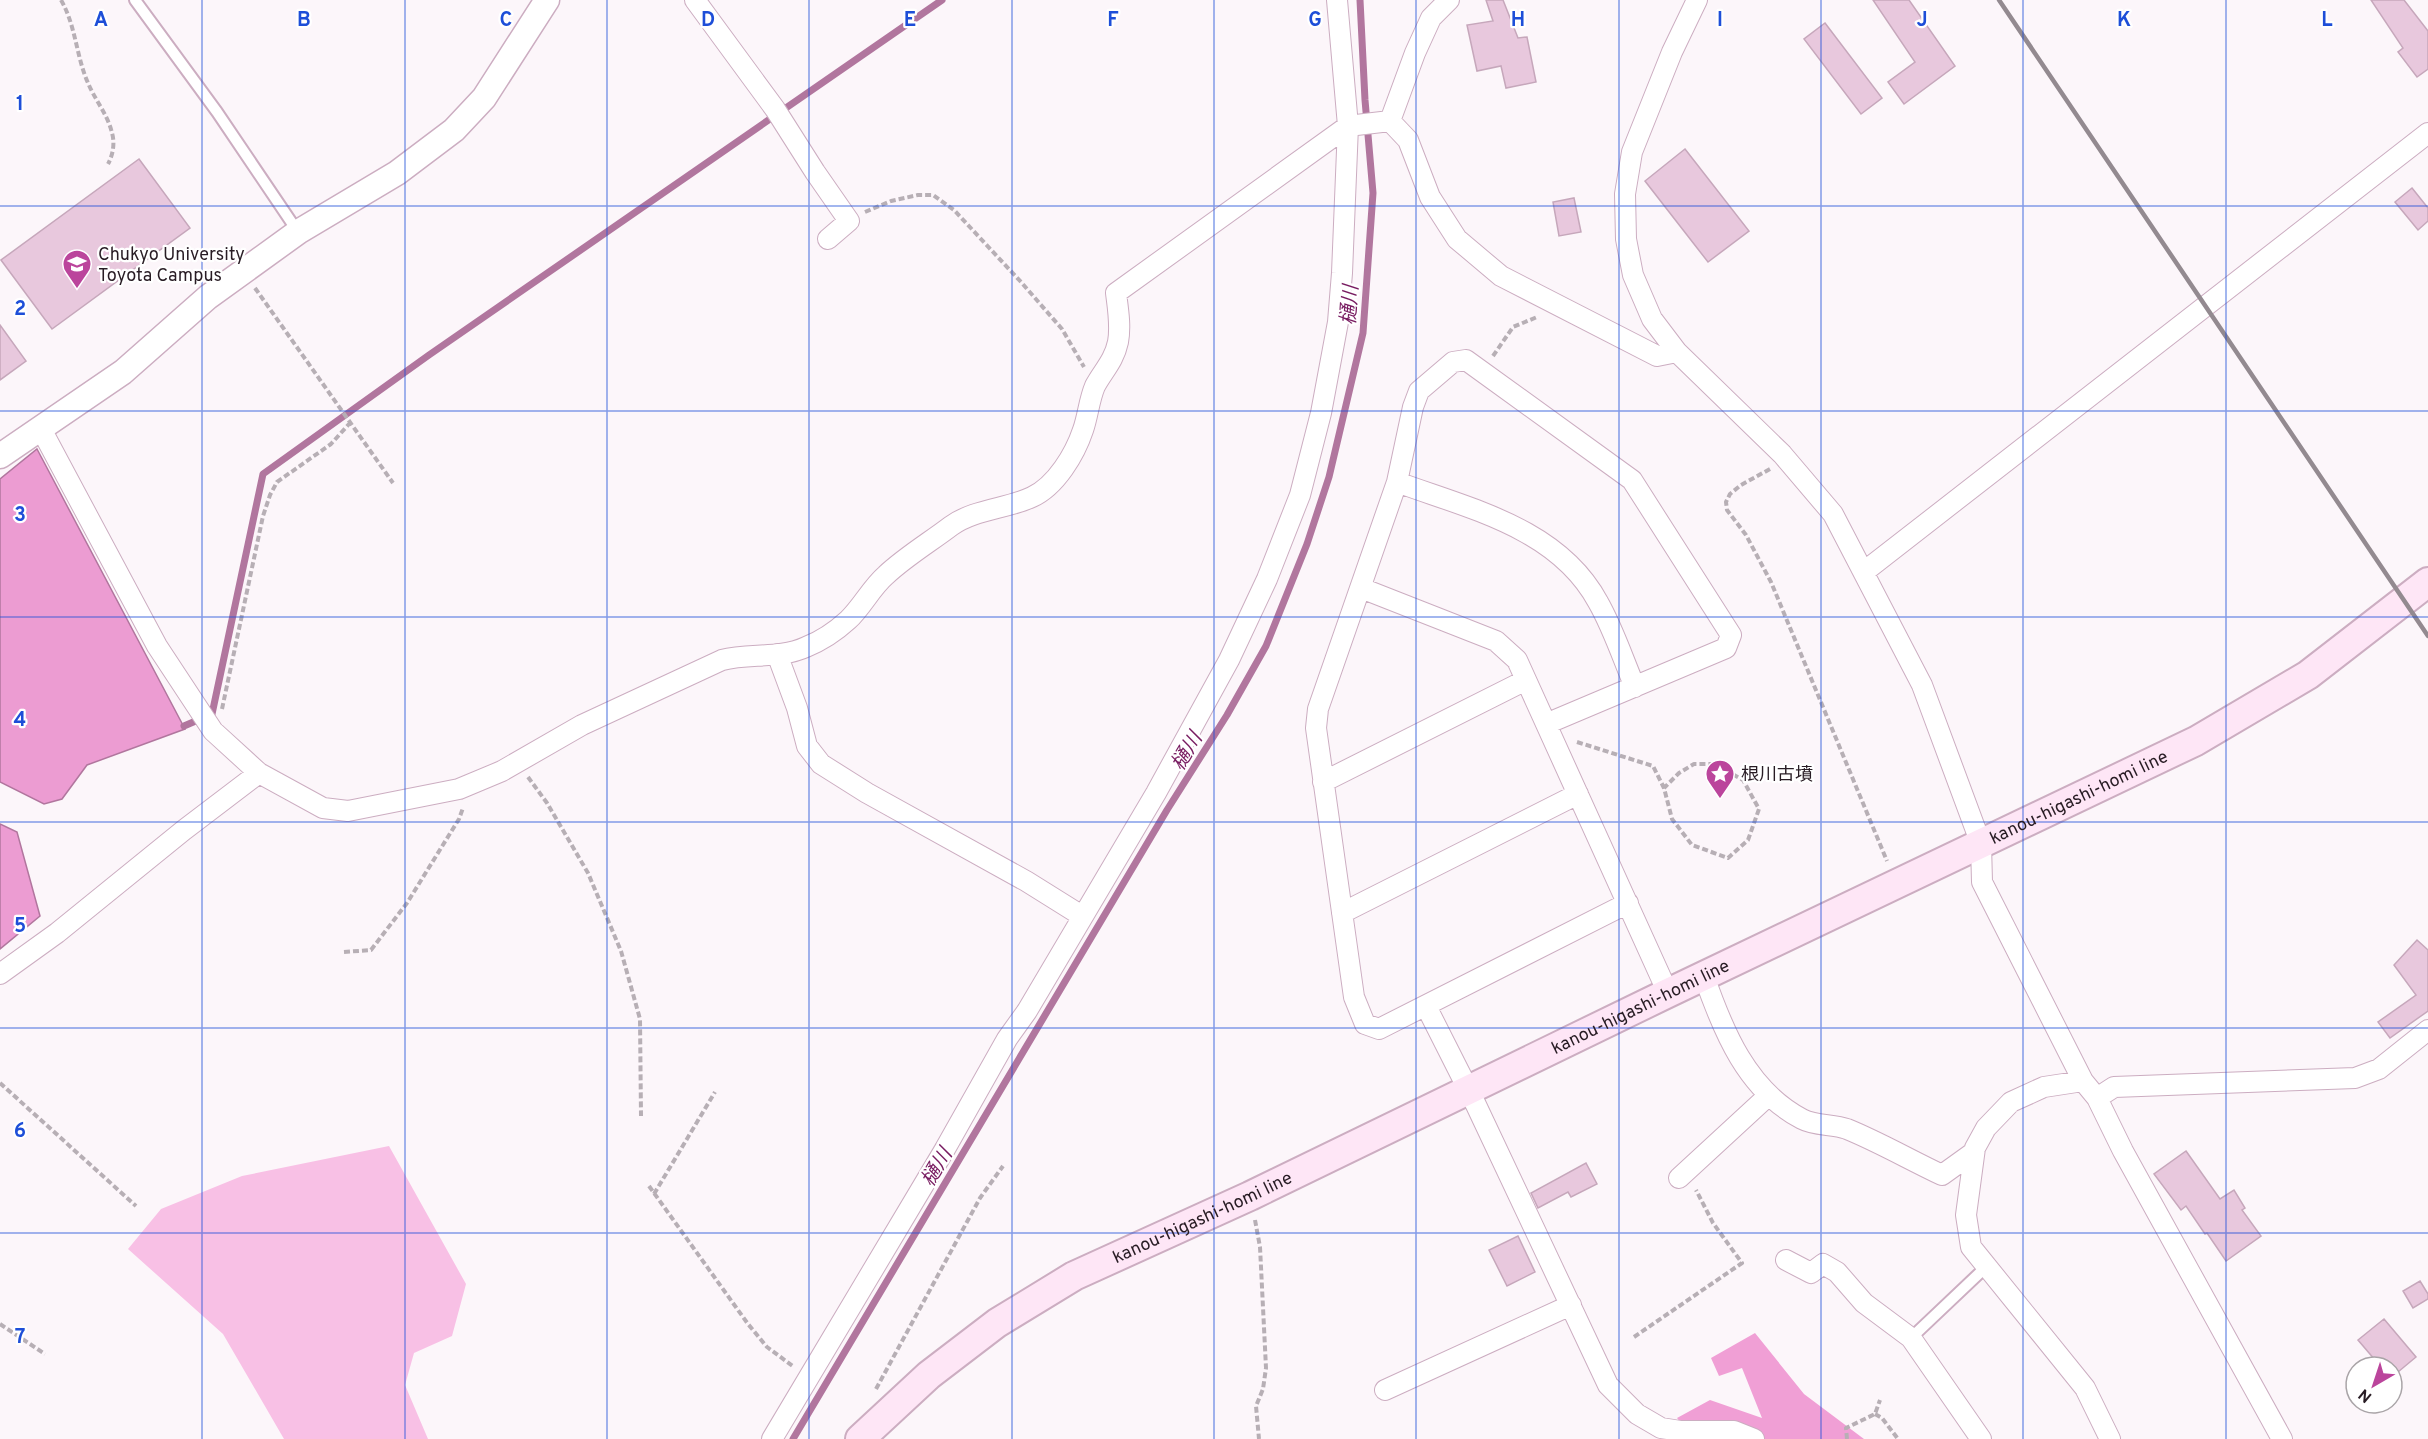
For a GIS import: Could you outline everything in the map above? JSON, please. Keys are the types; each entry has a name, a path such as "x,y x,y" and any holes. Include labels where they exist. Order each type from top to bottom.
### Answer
{"main road":[{"name":"kanou-higashi-homi line","path":"870,1430 929,1375 997,1323 1074,1276 1250,1196 2196,741 2308,675 2428,582"}],"street":[{"path":"0,456 123,372 208,297 298,232 397,173 454,130 484,98 547,0"},
{"path":"695,0 775,109 849,221 828,239"},
{"path":"772,1439 1007,1039 1028,1011 1082,915 1156,793 1229,660 1267,579 1300,495 1321,413 1338,322 1351,126 1337,0"},
{"path":"1386,122 1431,18 1449,0"},
{"path":"1697,0 1672,52 1632,152 1625,194 1626,239 1633,275 1652,320 1677,352 1789,463 1833,514 1865,571 1874,595 1922,685 1981,844 1982,882 2083,1081 2097,1098 2123,1151 2282,1439"},
{"path":"40,427 157,646 213,731 259,773 294,794 323,808 348,811 459,789 472,784 518,763 582,725 722,660 804,649 823,639 849,620 886,574 956,523 1032,497 1049,485 1074,452 1084,429 1090,399 1096,384 1106,372 1118,340 1116,293 1351,126 1386,122 1408,140 1430,197 1457,239 1501,276 1658,356 1677,352"},
{"path":"1865,571 2428,133"},
{"path":"1548,729 1635,687 1726,648 1731,635 1632,480 1466,360 1453,362 1419,392 1413,407 1397,482 1318,709 1316,728 1354,997 1365,1024 1379,1029 1628,903"},
{"path":"1397,482 1507,523 1537,537 1563,557 1580,575 1598,602 1635,687"},
{"path":"1361,588 1496,641 1517,660 1668,993"},
{"path":"777,654 797,708 807,746 821,764 867,793 1026,881 1082,915"},
{"path":"1323,782 1526,680"},
{"path":"0,974 57,933 175,837 259,773"},
{"path":"1342,914 1578,794"},
{"path":"1704,976 1735,1052 1768,1096 1804,1120 1845,1129 1942,1174 1974,1152"},
{"path":"1426,1006 1469,1091 1608,1385 1637,1414 1661,1428 1680,1431 1734,1431 1754,1439"},
{"path":"2097,1098 2114,1086 2355,1078 2379,1069 2428,1030"},
{"path":"2083,1081 2044,1087 2011,1102 1986,1128 1974,1152 1966,1215 1971,1247 2085,1388 2110,1439"},
{"path":"1684,1173 1768,1096"},
{"path":"1786,1260 1810,1273 1823,1264 1831,1267 1864,1303 1911,1338 1981,1439"},
{"path":"1385,1390 1571,1305"},
{"path":"2097,1439 2095,1421 2098,1412"}],"lane":[{"path":"135,0 217,112 298,232"},
{"path":"1911,1338 1987,1266"}],"path":[{"path":"61,0 71,19 88,84 109,122 112,133 112,158 108,164"},
{"path":"849,221 891,201 918,195 933,195 954,210 1062,329 1078,353 1087,373 1096,384"},
{"path":"244,272 271,314 393,483"},
{"path":"1482,372 1514,327 1561,308"},
{"path":"213,731 220,719 263,516 270,495 277,482 330,444 349,424"},
{"path":"1789,463 1774,467 1741,485 1730,494 1726,502 1727,510 1746,536 1772,582 1897,884"},
{"path":"1548,729 1653,766 1664,788 1672,819 1692,845 1728,858 1748,840 1759,809 1743,780 1714,764 1694,765 1679,773 1664,788"},
{"path":"518,763 547,803 588,873 621,951 640,1019 641,1116"},
{"path":"344,952 371,950 407,903 459,819 472,784"},
{"path":"0,1083 136,1206"},
{"path":"654,1194 715,1092"},
{"path":"870,1430 874,1392 980,1198 1003,1166"},
{"path":"1634,1337 1742,1263 1713,1223 1684,1173"},
{"path":"649,1186 696,1249 747,1324 767,1347 809,1378"},
{"path":"1250,1196 1260,1247 1266,1368 1263,1389 1256,1406 1259,1439"},
{"path":"0,1324 45,1354"},
{"path":"1847,1439 1846,1428 1875,1414 1880,1400"},
{"path":"1875,1414 1898,1439"}],"shaded area":[{"path":"37,449 185,729 87,765 62,799 44,804 0,782 0,479"},
{"path":"0,824 17,832 40,916 0,949"},
{"path":"389,1146 466,1284 452,1336 414,1353 405,1385 428,1439 284,1439 223,1334 128,1249 161,1209 242,1176"},
{"path":"1755,1333 1804,1394 1864,1439 1749,1439 1682,1424 1677,1418 1710,1400 1762,1418 1742,1368 1719,1376 1711,1358"}],"building":[{"path":"1486,0 1503,0 1518,38 1527,37 1536,82 1506,88 1501,66 1477,71 1467,25 1493,21"},
{"path":"1873,0 1909,0 1955,66 1904,104 1888,82 1915,62"},
{"path":"2371,0 2404,0 2428,31 2428,69 2417,77 2398,52 2403,48"},
{"path":"1825,23 1882,98 1861,114 1804,39"},
{"path":"1685,149 1749,231 1708,262 1645,181"},
{"path":"139,159 190,228 52,329 1,260"},
{"path":"2412,188 2428,208 2428,221 2418,230 2395,202"},
{"path":"1574,198 1581,232 1559,236 1553,202"},
{"path":"0,325 26,361 0,380"},
{"path":"2417,940 2428,950 2428,1011 2390,1038 2378,1022 2416,995 2394,965"},
{"path":"2186,1151 2220,1199 2234,1190 2245,1208 2242,1210 2261,1236 2226,1261 2186,1206 2181,1210 2154,1174"},
{"path":"1586,1163 1597,1184 1571,1197 1568,1192 1538,1208 1531,1193"},
{"path":"1518,1236 1535,1272 1507,1286 1489,1250"},
{"path":"2420,1281 2428,1294 2428,1299 2413,1308 2403,1291"},
{"path":"2384,1319 2416,1357 2404,1367 2404,1355 2371,1355 2358,1340"}],"waterway":[{"path":"184,726 212,714 263,474 429,355 942,0"},
{"name":"樋川","path":"793,1439 1167,810 1227,715 1266,646 1307,544 1329,477 1363,333 1373,193 1360,0"}],"railway":[{"path":"1999,0 2428,636"}],"place":[{"name":"Chukyo University Toyota Campus","path":"77,290"},
{"name":"根川古墳","path":"1720,800"}]}
